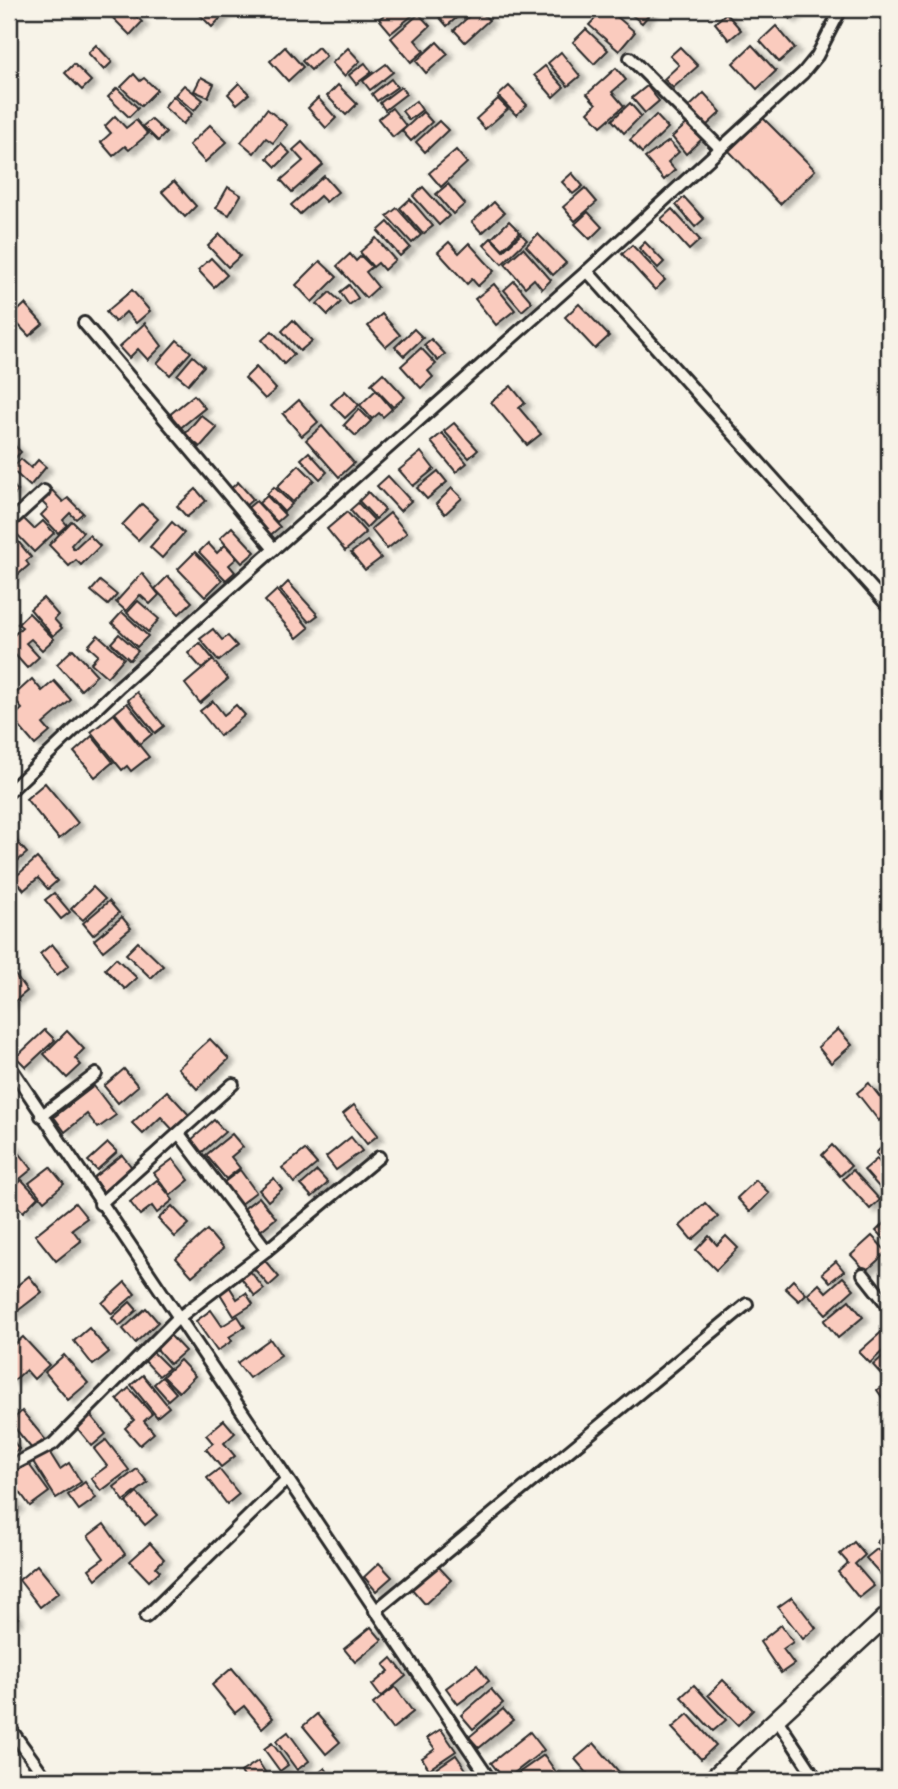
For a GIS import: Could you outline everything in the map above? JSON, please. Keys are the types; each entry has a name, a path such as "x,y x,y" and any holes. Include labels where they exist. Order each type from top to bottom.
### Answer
{"street":[{"path":"9,792 120,686 587,271 803,73 817,56 841,9"},
{"path":"630,58 720,148"},
{"path":"587,271 889,607"},
{"path":"84,323 274,549"},
{"path":"9,523 44,491"},
{"path":"9,1065 177,1319 490,1780"},
{"path":"41,1116 96,1074"},
{"path":"100,1204 180,1135 233,1084"},
{"path":"180,1135 267,1250"},
{"path":"9,1467 53,1444 177,1319 267,1250 379,1157"},
{"path":"863,1274 889,1307"},
{"path":"375,1611 747,1304"},
{"path":"146,1617 286,1480"},
{"path":"711,1780 889,1614"},
{"path":"776,1718 817,1780"},
{"path":"9,1727 47,1780"}],"building":[{"path":"104,9 133,9 131,11 142,22 130,35"},
{"path":"194,9 229,9 212,27"},
{"path":"392,9 420,9 391,33 379,19"},
{"path":"438,9 461,9 463,12 447,26 435,12"},
{"path":"477,9 489,20 465,42 454,30"},
{"path":"604,9 608,9 635,32 619,51 589,25"},
{"path":"631,9 654,9 642,23 628,12"},
{"path":"780,9 801,9 790,19"},
{"path":"726,13 741,30 729,40 715,23"},
{"path":"419,14 430,26 415,40 424,51 411,62 391,38"},
{"path":"776,26 795,48 779,62 760,41"},
{"path":"586,29 608,50 594,64 573,42"},
{"path":"437,42 448,54 426,73 416,61"},
{"path":"96,45 112,62 104,70 88,53"},
{"path":"752,45 776,71 757,89 733,63"},
{"path":"285,47 303,67 288,81 270,61"},
{"path":"318,47 326,56 311,70 302,61"},
{"path":"680,47 698,66 673,88 664,79 679,65 670,56"},
{"path":"348,48 360,61 344,76 332,63"},
{"path":"561,52 580,76 568,86 548,63"},
{"path":"365,63 372,72 356,84 349,75"},
{"path":"74,64 91,81 82,90 65,73"},
{"path":"386,64 393,72 370,90 363,81"},
{"path":"545,66 564,87 553,97 534,75"},
{"path":"616,68 626,80 612,92 624,106 601,126 588,112 596,104 587,94"},
{"path":"134,74 140,81 144,78 157,90 141,106 121,87"},
{"path":"201,77 214,84 208,97 194,91"},
{"path":"391,79 397,87 377,101 372,94"},
{"path":"239,83 249,94 237,104 228,94"},
{"path":"184,85 203,100 194,111 175,95"},
{"path":"338,85 357,104 346,115 327,96"},
{"path":"509,86 527,105 516,115 498,96"},
{"path":"647,86 659,101 645,113 632,98"},
{"path":"401,87 406,94 385,110 380,103"},
{"path":"117,88 138,108 129,117 108,97"},
{"path":"704,93 721,112 706,126 689,107"},
{"path":"173,96 192,114 183,124 164,107"},
{"path":"318,98 336,118 326,128 308,108"},
{"path":"498,99 508,109 485,129 476,119"},
{"path":"416,101 422,110 409,120 402,111"},
{"path":"630,103 641,116 624,133 612,120"},
{"path":"392,108 406,126 393,137 378,119"},
{"path":"267,109 287,125 273,143 266,138 254,153 241,142"},
{"path":"423,112 432,122 411,141 402,131"},
{"path":"656,115 668,128 642,153 630,140"},
{"path":"115,116 126,128 136,120 148,134 129,150 125,146 113,156 101,142 111,133 105,126"},
{"path":"763,118 815,170 780,204 729,151"},
{"path":"151,119 166,133 158,141 143,126"},
{"path":"439,121 448,130 425,152 416,142"},
{"path":"690,121 704,137 686,154 672,137"},
{"path":"210,125 227,142 205,162 189,145"},
{"path":"669,141 679,152 668,162 675,170 664,180 645,158"},
{"path":"302,142 323,165 292,192 281,180 303,161 293,150"},
{"path":"281,144 290,153 276,167 267,158"},
{"path":"456,150 467,163 441,187 429,173"},
{"path":"572,173 583,186 573,194 562,182"},
{"path":"324,176 338,192 326,202 320,196 300,214 291,205"},
{"path":"174,181 196,206 185,217 162,192"},
{"path":"448,184 465,204 453,214 436,194"},
{"path":"228,187 241,195 229,215 216,208"},
{"path":"423,187 449,216 439,225 413,196"},
{"path":"585,188 597,202 575,221 563,207"},
{"path":"684,197 704,219 695,227 676,205"},
{"path":"410,199 433,226 423,234 400,208"},
{"path":"494,202 504,213 482,233 472,222"},
{"path":"397,208 421,235 412,243 387,216"},
{"path":"672,209 700,240 689,250 661,219"},
{"path":"588,212 602,227 590,239 575,224"},
{"path":"509,221 520,232 503,249 492,238"},
{"path":"388,222 410,247 400,256 378,231"},
{"path":"220,234 240,256 228,267 208,246"},
{"path":"521,234 527,240 502,264 484,245 491,238 503,251"},
{"path":"538,234 566,263 553,275 526,246"},
{"path":"376,238 395,260 384,270 378,263 373,267 360,252"},
{"path":"449,242 459,253 469,243 494,271 478,286 472,279 467,284 438,252"},
{"path":"645,242 664,262 658,268 639,248"},
{"path":"632,245 665,280 655,290 622,254"},
{"path":"523,248 551,280 542,289 534,279 525,287 505,264"},
{"path":"350,254 356,261 361,256 372,267 366,272 378,287 366,298 337,266"},
{"path":"211,258 227,275 214,287 198,270"},
{"path":"320,261 337,277 312,302 296,285"},
{"path":"514,281 532,302 522,311 504,290"},
{"path":"494,284 515,310 496,325 475,299"},
{"path":"349,285 358,298 349,305 340,292"},
{"path":"132,290 150,311 136,323 126,312 115,322 106,312"},
{"path":"330,292 341,302 328,315 317,304"},
{"path":"25,304 43,324 29,336 11,317"},
{"path":"579,304 609,336 595,349 565,317"},
{"path":"382,314 400,335 386,347 368,326"},
{"path":"293,320 312,341 300,351 282,331"},
{"path":"145,323 162,346 148,360 138,349 129,358 119,347"},
{"path":"414,329 423,338 404,356 395,347"},
{"path":"272,331 294,354 284,364 262,340"},
{"path":"431,339 445,354 438,361 424,345"},
{"path":"177,340 191,352 170,375 157,363"},
{"path":"421,348 436,364 428,371 433,377 421,388 401,366"},
{"path":"193,356 204,366 188,384 177,375"},
{"path":"256,367 276,389 265,399 245,378"},
{"path":"383,373 405,397 393,407 371,384"},
{"path":"511,386 525,403 519,408 541,434 527,445 491,402"},
{"path":"376,390 392,409 383,417 379,413 372,419 360,405"},
{"path":"345,391 359,405 345,418 331,404"},
{"path":"194,395 205,408 179,429 168,416"},
{"path":"299,400 318,422 302,436 283,414"},
{"path":"359,409 371,421 356,436 344,425"},
{"path":"201,415 217,428 200,447 185,434"},
{"path":"454,423 478,450 469,458 444,431"},
{"path":"322,426 354,463 339,477 306,440"},
{"path":"442,433 467,463 456,472 431,442"},
{"path":"9,440 21,452 11,462 9,460"},
{"path":"309,452 327,472 320,479 301,459"},
{"path":"421,452 434,469 413,486 399,470"},
{"path":"21,459 31,468 38,460 46,467 30,486 11,469"},
{"path":"299,465 314,480 293,502 277,487"},
{"path":"438,471 447,482 427,499 417,488"},
{"path":"388,476 411,501 400,511 377,486"},
{"path":"9,481 18,491 9,499"},
{"path":"238,482 253,499 242,509 227,492"},
{"path":"274,487 292,504 284,512 267,494"},
{"path":"50,488 63,502 68,498 83,513 76,519 70,513 63,520 67,525 58,533 41,515 48,508 39,499"},
{"path":"452,488 462,498 445,514 436,504"},
{"path":"196,489 206,501 187,517 177,506"},
{"path":"368,492 385,510 376,519 359,501"},
{"path":"267,496 285,515 277,522 259,503"},
{"path":"256,501 280,527 268,537 244,511"},
{"path":"358,503 374,520 366,528 350,510"},
{"path":"142,504 158,519 138,540 122,525"},
{"path":"347,512 366,533 345,551 327,529"},
{"path":"390,513 407,533 387,549 371,529"},
{"path":"22,517 34,529 43,521 54,533 34,552 11,528"},
{"path":"72,521 83,532 71,545 74,549 89,535 100,546 81,565 76,560 69,566 49,545"},
{"path":"172,522 184,533 162,558 150,547"},
{"path":"232,527 255,552 242,563 220,538"},
{"path":"17,540 31,557 26,561 29,565 14,578 9,572 9,542 12,545"},
{"path":"367,541 381,558 365,570 351,553"},
{"path":"208,543 217,553 225,545 237,558 229,565 235,572 226,580 199,552"},
{"path":"195,552 222,580 205,597 178,569"},
{"path":"142,573 159,595 150,604 140,595 126,611 116,602"},
{"path":"168,576 192,602 179,614 155,589"},
{"path":"100,581 117,595 108,605 91,591"},
{"path":"288,582 318,615 309,622 280,590"},
{"path":"277,590 309,628 297,638 265,601"},
{"path":"43,598 58,615 54,619 62,628 53,636 30,609"},
{"path":"138,601 159,619 148,632 127,613"},
{"path":"122,612 148,636 137,647 112,623"},
{"path":"29,613 54,639 42,650 31,639 26,643 39,657 27,668 9,648 9,640 22,627 18,624"},
{"path":"213,629 222,640 228,636 237,646 219,661 200,639"},
{"path":"119,634 138,651 130,660 111,643"},
{"path":"98,635 124,658 107,677 91,663 98,655 88,646"},
{"path":"200,643 213,659 202,669 188,653"},
{"path":"73,649 97,675 81,690 57,664"},
{"path":"213,660 228,679 200,703 185,684"},
{"path":"32,679 42,691 54,681 71,700 43,724 50,732 35,745 12,718 22,709 12,697"},
{"path":"137,692 164,726 155,733 128,700"},
{"path":"213,701 224,715 236,705 245,715 220,736 200,711"},
{"path":"127,703 152,734 140,744 115,713"},
{"path":"114,714 149,757 131,771 127,766 122,770 91,732"},
{"path":"92,736 113,762 95,777 74,752"},
{"path":"45,783 78,823 59,839 26,799"},
{"path":"9,832 27,853 9,868"},
{"path":"37,858 57,881 48,889 38,878 24,890 14,878"},
{"path":"93,887 105,899 83,920 71,909"},
{"path":"54,893 70,912 61,919 45,900"},
{"path":"109,901 119,913 93,935 83,923"},
{"path":"122,917 131,928 103,951 94,940"},
{"path":"138,942 163,966 151,978 126,954"},
{"path":"52,944 69,965 57,975 40,954"},
{"path":"116,958 137,978 125,989 105,969"},
{"path":"12,971 27,991 9,1006 9,974"},
{"path":"838,1029 852,1045 831,1063 818,1047"},
{"path":"45,1030 55,1040 26,1067 16,1057"},
{"path":"67,1031 84,1049 75,1058 81,1065 67,1078 44,1054"},
{"path":"210,1039 229,1059 197,1089 178,1068"},
{"path":"124,1069 138,1086 118,1103 104,1086"},
{"path":"869,1083 889,1109 879,1121 857,1093"},
{"path":"94,1086 116,1115 98,1128 87,1114 65,1132 54,1117"},
{"path":"167,1091 190,1116 174,1131 161,1117 143,1134 132,1123"},
{"path":"354,1105 378,1135 367,1144 343,1114"},
{"path":"214,1120 225,1132 201,1153 190,1141"},
{"path":"232,1134 243,1147 231,1157 240,1168 226,1179 206,1155"},
{"path":"351,1137 362,1151 336,1170 326,1157"},
{"path":"9,1140 32,1169 10,1187 9,1185"},
{"path":"889,1140 889,1168 876,1153"},
{"path":"108,1143 117,1152 97,1170 88,1161"},
{"path":"832,1145 851,1166 840,1176 822,1155"},
{"path":"305,1150 317,1164 294,1183 282,1168"},
{"path":"122,1155 134,1170 104,1193 93,1178"},
{"path":"173,1159 189,1180 171,1195 154,1173"},
{"path":"877,1159 889,1175 889,1192 886,1195 864,1170"},
{"path":"50,1167 64,1184 44,1201 29,1183"},
{"path":"240,1170 256,1192 239,1205 223,1183"},
{"path":"853,1170 880,1200 870,1209 843,1179"},
{"path":"317,1171 328,1183 312,1197 301,1185"},
{"path":"274,1178 282,1189 268,1201 259,1190"},
{"path":"22,1180 38,1197 23,1212 9,1197 9,1192"},
{"path":"157,1180 173,1200 157,1213 152,1206 140,1215 130,1202"},
{"path":"756,1180 769,1193 750,1212 737,1198"},
{"path":"259,1197 276,1218 259,1232 241,1211"},
{"path":"75,1203 87,1218 72,1229 81,1241 56,1261 35,1235"},
{"path":"705,1203 718,1217 692,1240 680,1226"},
{"path":"172,1206 189,1224 175,1237 158,1219"},
{"path":"889,1218 889,1244 876,1231"},
{"path":"207,1230 223,1249 192,1276 176,1258"},
{"path":"709,1236 717,1245 726,1236 738,1248 716,1270 696,1250"},
{"path":"872,1236 887,1252 866,1271 851,1255"},
{"path":"260,1255 279,1277 269,1286 250,1264"},
{"path":"836,1261 844,1271 830,1282 822,1273"},
{"path":"247,1267 264,1289 255,1296 238,1274"},
{"path":"29,1276 42,1292 15,1313 9,1306 9,1292"},
{"path":"843,1277 854,1289 826,1314 808,1294 819,1284 826,1292"},
{"path":"793,1280 806,1294 799,1301 785,1288"},
{"path":"125,1282 135,1294 112,1314 102,1303"},
{"path":"229,1286 237,1299 246,1293 253,1304 234,1316 219,1292"},
{"path":"849,1300 863,1317 838,1338 824,1321"},
{"path":"130,1302 137,1310 119,1326 112,1318"},
{"path":"146,1308 158,1322 135,1343 123,1329"},
{"path":"211,1310 222,1326 238,1316 245,1327 229,1337 232,1341 217,1351 196,1321"},
{"path":"89,1328 109,1352 93,1365 74,1341"},
{"path":"886,1328 889,1332 889,1345 870,1363 859,1352"},
{"path":"170,1335 185,1351 170,1364 156,1348"},
{"path":"23,1337 49,1365 34,1379 26,1370 12,1382 9,1379 9,1349"},
{"path":"270,1339 281,1355 249,1378 237,1363"},
{"path":"151,1350 169,1368 159,1376 142,1358"},
{"path":"889,1351 889,1367 881,1374 873,1365"},
{"path":"64,1355 88,1383 68,1400 45,1372"},
{"path":"180,1360 195,1376 179,1392 163,1376"},
{"path":"143,1375 169,1407 157,1417 131,1385"},
{"path":"162,1377 176,1393 168,1400 154,1384"},
{"path":"887,1382 889,1385 889,1407 877,1390"},
{"path":"129,1388 152,1414 144,1421 154,1433 140,1445 125,1428 134,1420 117,1399"},
{"path":"22,1411 45,1439 32,1449 10,1422"},
{"path":"88,1412 106,1434 92,1446 74,1424"},
{"path":"224,1420 235,1433 224,1443 235,1456 221,1467 206,1449 213,1443 206,1435"},
{"path":"9,1435 19,1449 9,1457"},
{"path":"106,1440 129,1470 101,1491 91,1478 107,1466 94,1449"},
{"path":"48,1450 60,1469 69,1463 81,1482 56,1498 32,1460"},
{"path":"28,1463 49,1492 30,1506 9,1477"},
{"path":"137,1469 148,1483 124,1501 114,1487"},
{"path":"219,1469 239,1494 227,1504 207,1478"},
{"path":"85,1482 96,1498 79,1510 68,1495"},
{"path":"137,1493 157,1515 145,1525 126,1503"},
{"path":"9,1494 18,1506 9,1514"},
{"path":"104,1524 125,1554 96,1579 89,1569 104,1558 88,1536"},
{"path":"889,1529 889,1554 877,1542"},
{"path":"854,1542 865,1555 855,1564 874,1586 859,1598 838,1572 848,1563 840,1554"},
{"path":"150,1543 164,1559 156,1567 160,1571 149,1581 130,1561"},
{"path":"877,1549 889,1563 889,1572 884,1578 866,1558"},
{"path":"379,1563 392,1577 376,1591 364,1577"},
{"path":"37,1565 59,1592 40,1607 19,1580"},
{"path":"437,1565 451,1580 425,1604 411,1588"},
{"path":"792,1597 816,1628 803,1639 778,1607"},
{"path":"9,1607 18,1618 9,1626"},
{"path":"781,1625 793,1642 783,1649 794,1664 781,1673 760,1642"},
{"path":"371,1627 382,1640 355,1662 344,1649"},
{"path":"392,1658 406,1676 381,1697 372,1685 389,1671 384,1665"},
{"path":"477,1665 489,1681 458,1704 446,1688"},
{"path":"232,1668 273,1718 262,1728 244,1706 235,1713 212,1685"},
{"path":"723,1680 753,1710 738,1725 708,1695"},
{"path":"694,1685 726,1720 713,1731 681,1697"},
{"path":"395,1687 413,1712 392,1729 373,1704"},
{"path":"491,1689 503,1703 473,1729 461,1715"},
{"path":"503,1709 513,1720 479,1748 469,1737"},
{"path":"317,1714 340,1742 326,1754 303,1726"},
{"path":"688,1714 716,1745 701,1759 672,1728"},
{"path":"441,1729 456,1751 429,1769 422,1758 435,1749 427,1738"},
{"path":"288,1732 309,1761 297,1770 276,1741"},
{"path":"530,1732 544,1750 505,1780 491,1763"},
{"path":"272,1743 288,1765 280,1771 264,1749"},
{"path":"594,1743 626,1780 593,1780 575,1759"},
{"path":"456,1755 467,1771 455,1780 432,1780 428,1774"},
{"path":"544,1755 558,1775 551,1780 521,1780 517,1774"},
{"path":"258,1761 270,1780 246,1780 241,1772"},
{"path":"325,1768 334,1780 310,1780"}]}
